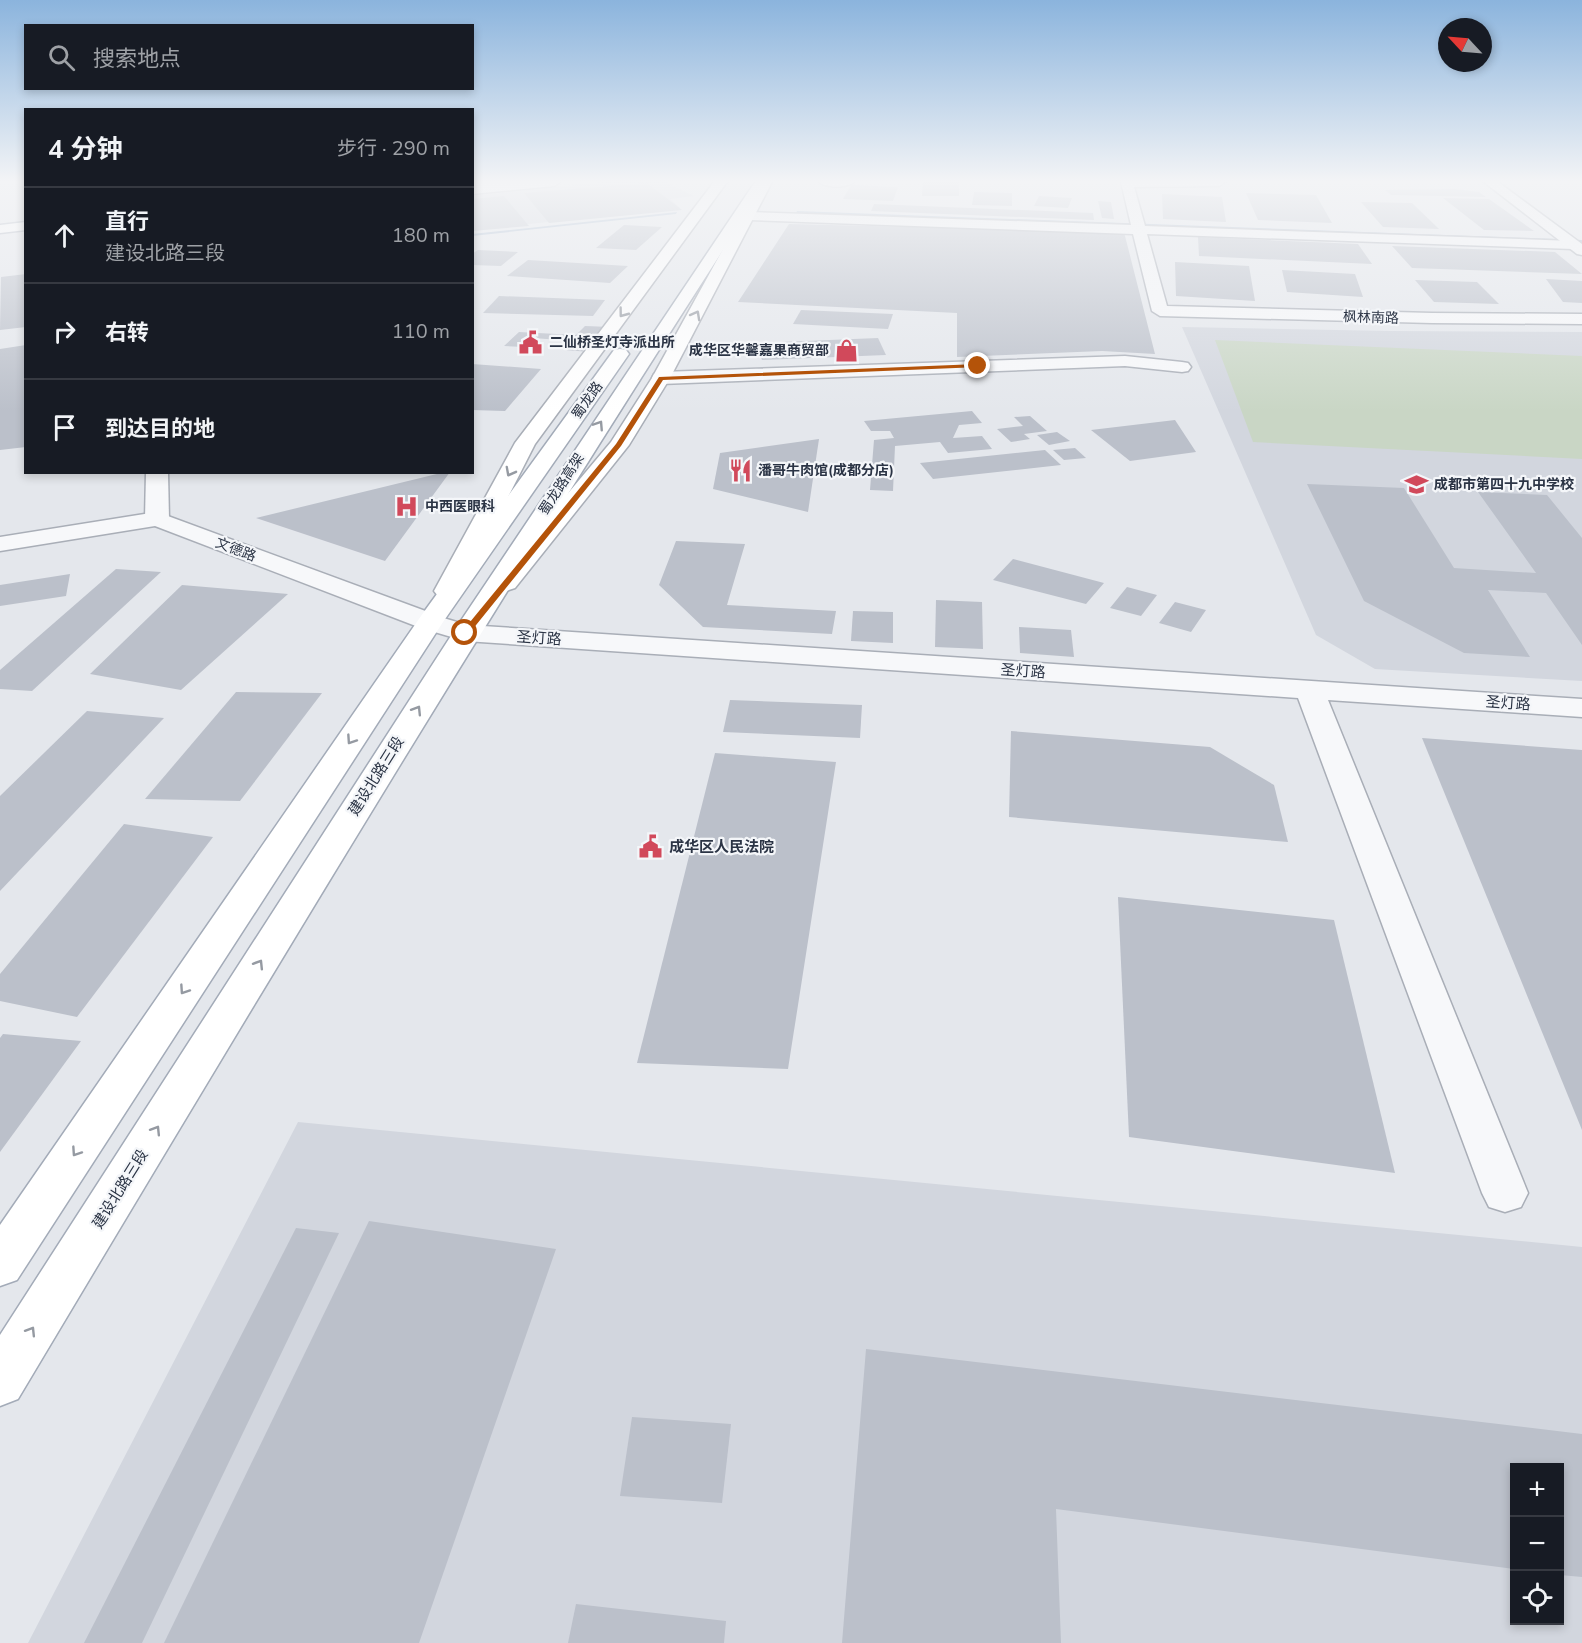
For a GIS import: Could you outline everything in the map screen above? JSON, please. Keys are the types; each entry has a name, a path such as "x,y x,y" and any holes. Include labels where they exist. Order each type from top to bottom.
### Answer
{"main road":[{"name":"建设北路三段","path":"0,1381 448,628 525,443 663,259"},
{"name":"蜀龙路","path":"448,628 613,364 633,354 704,259"},
{"name":"建设北路三段","path":"0,1265 448,628 619,445 661,378 727,259"},
{"name":"蜀龙路高架","path":"448,628 633,354"}],"street":[{"name":"枫林南路","path":"1146,259 1160,311 1432,318 1582,319"},
{"path":"661,378 1125,361 1182,367"},
{"path":"157,474 157,519"},
{"name":"文德路","path":"0,544 157,519 448,628"},
{"name":"圣灯路","path":"448,628 1582,708"},
{"path":"1310,690 1505,1193"}],"shaded area":[{"name":"成都市第四十九中学校","path":"1182,327 1582,332 1582,681 1375,669 1316,635"},
{"path":"298,1122 1582,1247 1582,1643 28,1643"}],"green space":[{"path":"1215,340 1582,356 1582,459 1253,442"}],"building":[{"path":"474,259 510,259 501,266 474,265"},
{"path":"766,259 1131,259 1155,354 1102,351 957,357 957,313 738,302"},
{"path":"1257,259 1368,259 1372,264"},
{"path":"1404,259 1563,259 1582,274 1412,268"},
{"path":"528,260 628,266 610,283 507,276"},
{"path":"1175,262 1249,266 1255,301 1176,296"},
{"path":"1282,270 1355,274 1363,297 1287,292"},
{"path":"24,274 24,327 0,330 1,277"},
{"path":"1546,279 1582,281 1582,303 1563,302"},
{"path":"1415,280 1477,282 1499,304 1434,302"},
{"path":"499,296 605,300 593,316 483,313"},
{"path":"801,310 893,314 888,329 793,324"},
{"path":"585,326 611,327 590,352 565,350 574,341 533,338 524,347 504,346 519,332 576,335"},
{"path":"878,338 886,355 762,360 757,343"},
{"path":"24,345 24,447 0,450 0,349"},
{"path":"474,364 541,369 505,411 474,410"},
{"path":"972,411 982,423 959,425 953,438 982,436 992,449 948,453 940,442 895,446 893,491 870,490 874,440 894,438 890,431 871,431 864,421"},
{"path":"1030,416 1047,431 1024,434 1030,439 1011,442 997,429 1023,426 1014,417"},
{"path":"1175,420 1196,452 1130,461 1091,430"},
{"path":"1057,432 1070,441 1049,445 1037,435"},
{"path":"819,439 808,512 713,489 720,453"},
{"path":"1075,448 1086,458 1064,460 1053,450"},
{"path":"1045,450 1061,465 933,479 920,463"},
{"path":"437,474 449,474 385,561 256,518"},
{"path":"1307,484 1404,488 1454,568 1536,573 1478,492 1547,495 1582,538 1582,645 1546,593 1488,590 1530,657 1464,653 1364,601"},
{"path":"676,541 745,544 727,605 836,611 832,634 703,627 659,585"},
{"path":"1013,559 1104,583 1086,604 993,580"},
{"path":"116,569 161,572 32,691 0,689 0,670"},
{"path":"70,574 66,596 0,606 0,585"},
{"path":"182,585 288,594 181,690 90,674"},
{"path":"1127,587 1157,595 1141,616 1110,608"},
{"path":"936,600 982,602 983,649 935,647"},
{"path":"1175,602 1206,610 1191,632 1159,623"},
{"path":"853,611 893,612 893,643 851,641"},
{"path":"1019,627 1071,630 1074,657 1020,653"},
{"path":"236,692 322,693 240,801 145,799"},
{"path":"730,700 862,705 860,738 723,732"},
{"path":"87,711 164,718 0,891 0,796"},
{"path":"1011,731 1210,747 1274,785 1288,842 1009,817"},
{"path":"1422,738 1582,750 1582,1130"},
{"path":"715,753 836,762 788,1069 637,1063"},
{"path":"124,824 213,837 77,1017 0,1001 0,974"},
{"path":"1118,897 1334,920 1395,1173 1129,1137"},
{"path":"3,1034 81,1041 0,1152 0,1038"},
{"path":"369,1221 556,1249 419,1643 164,1643"},
{"path":"296,1228 339,1233 142,1643 84,1643"},
{"path":"866,1349 1582,1434 1582,1577 1564,1575 1564,1463 1510,1463 1510,1568 1056,1509 1061,1643 842,1643"},
{"path":"632,1417 731,1424 722,1503 620,1496"},
{"path":"576,1604 726,1621 724,1643 568,1643"}],"place":[{"name":"二仙桥圣灯寺派出所","path":"531,342"},
{"name":"成华区华馨嘉果商贸部","path":"847,350"},
{"name":"潘哥牛肉馆(成都分店)","path":"740,470"},
{"name":"成都市第四十九中学校","path":"1416,484"},
{"name":"中西医眼科","path":"407,506"},
{"name":"成华区人民法院","path":"651,847"}],"route":[{"path":"465,633 619,445 661,378 978,366"}]}
